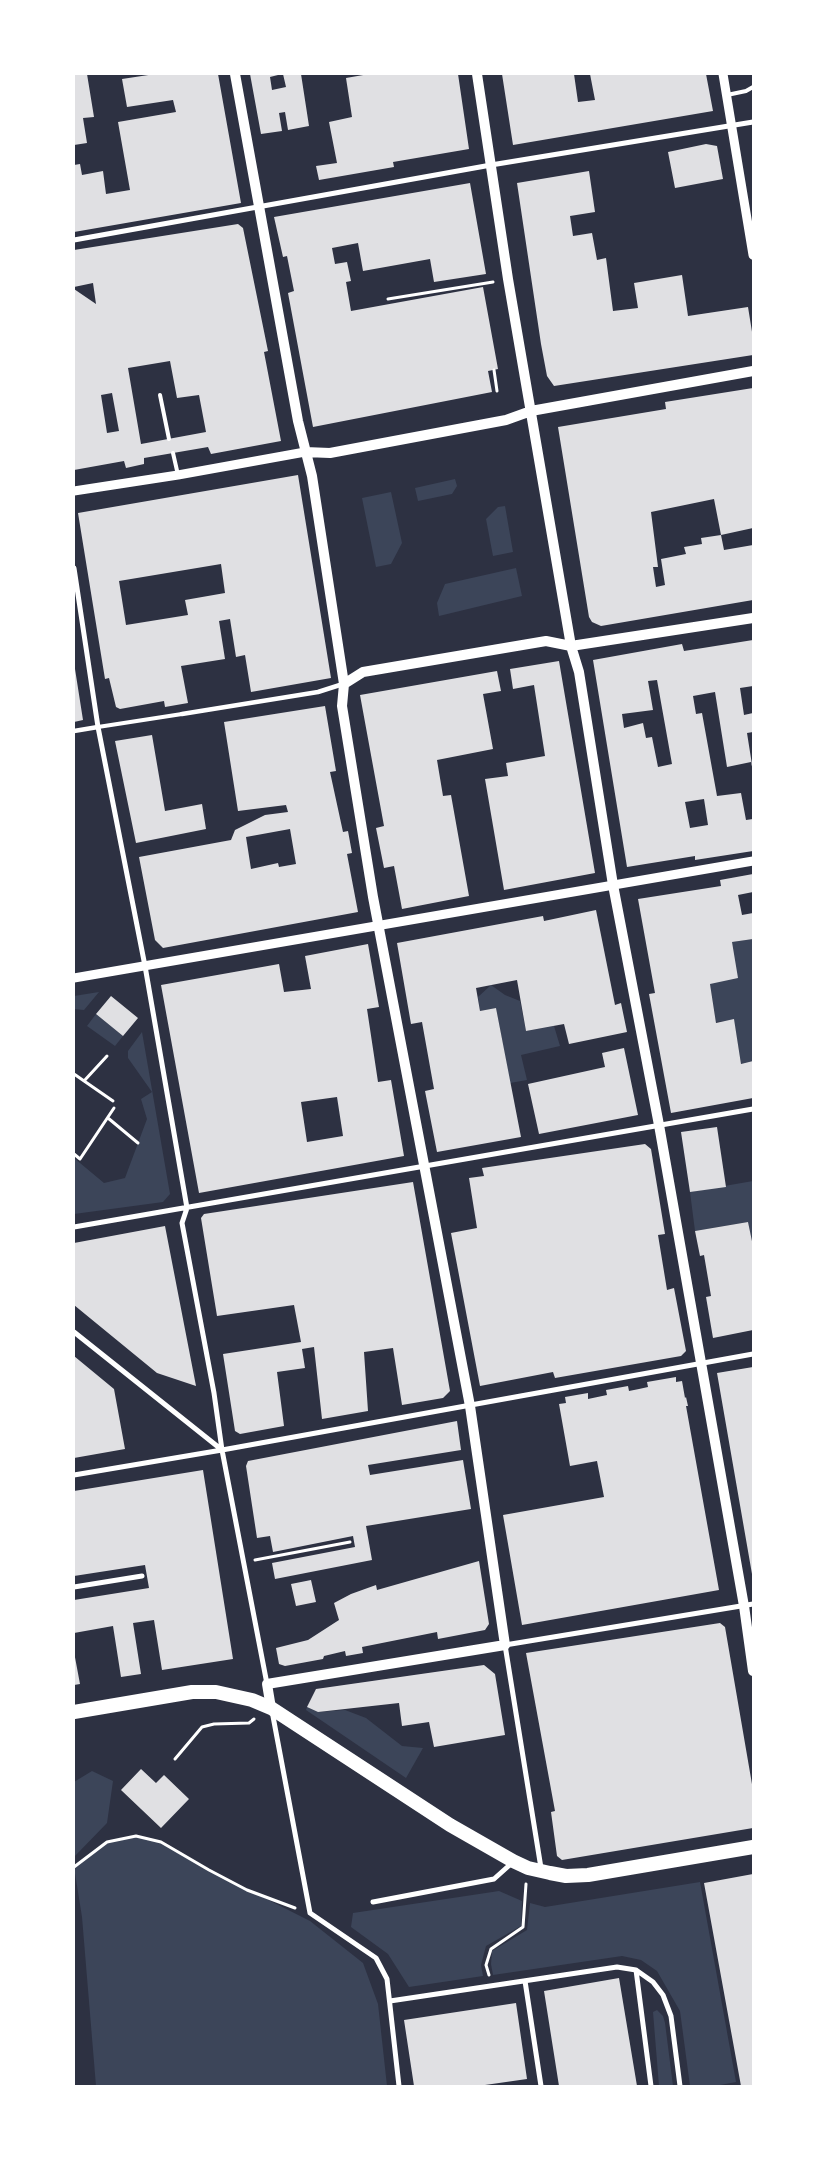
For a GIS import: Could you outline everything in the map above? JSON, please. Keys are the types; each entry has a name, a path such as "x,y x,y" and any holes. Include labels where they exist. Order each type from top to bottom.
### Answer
{"highway":[{"path":"74,1712 192,1692 216,1692 236,1696 271,1708 450,1825 513,1862 535,1870 566,1876 588,1875 753,1847"}],"main road":[{"path":"235,74 258,208 305,452 312,476 344,684 342,706 379,926 470,1406 506,1645 267,1684 271,1708"},
{"path":"477,74 508,279 571,646 579,672 613,885 659,1124 701,1364 748,1605 753,1671"},
{"path":"305,452 330,453 506,420 531,411 753,371"},
{"path":"344,684 363,672 546,641 571,646 753,618"}],"street":[{"path":"723,74 753,254"},
{"path":"74,240 491,165 753,122"},
{"path":"74,491 178,475 305,452"},
{"path":"74,568 98,727 145,966 187,1208 182,1223 214,1393 222,1450 267,1684"},
{"path":"182,714 318,692 344,684"},
{"path":"74,731 98,727"},
{"path":"74,978 753,861"},
{"path":"74,1227 753,1109"},
{"path":"74,1332 222,1450"},
{"path":"74,1475 470,1406 753,1354"},
{"path":"74,1587 142,1576"},
{"path":"535,1870 506,1645 748,1605"},
{"path":"271,1708 310,1913 376,1958 387,1979 399,2086"},
{"path":"373,1902 494,1879 513,1862"},
{"path":"390,2001 617,1967 636,1970 653,1982 663,1995 671,2016 680,2086"},
{"path":"636,1970 651,2086"},
{"path":"525,1981 541,2086"}],"lane":[{"path":"727,95 746,91 753,87"},
{"path":"160,395 169,439"},
{"path":"173,453 178,475"},
{"path":"98,727 182,714"}],"path":[{"path":"388,299 508,279"},
{"path":"494,370 498,391"},
{"path":"84,1081 107,1056"},
{"path":"74,1074 113,1102"},
{"path":"74,1154 80,1158 114,1108"},
{"path":"108,1118 138,1143"},
{"path":"243,1562 350,1542"},
{"path":"175,1759 202,1727 214,1724 249,1723 271,1708"},
{"path":"74,1867 107,1842 136,1836 161,1842 247,1890 310,1913"},
{"path":"491,1985 486,1965 491,1949 523,1927 535,1870"}],"shaded area":[{"path":"455,479 457,486 452,494 418,501 415,488"},
{"path":"391,492 402,543 391,564 376,567 362,498"},
{"path":"505,506 513,552 493,556 486,519 498,507"},
{"path":"516,568 522,596 439,616 437,603 445,584"},
{"path":"753,939 753,1061 741,1064 734,1020 716,1022 710,984 732,942"},
{"path":"491,985 505,995 520,1001 526,1031 554,1026 560,1046 521,1055 527,1080 510,1083 496,1008 480,1011 478,997"},
{"path":"99,992 84,1010 74,1009 74,996"},
{"path":"96,1014 123,1036 115,1046 87,1026"},
{"path":"142,1032 170,1194 163,1202 74,1214 74,1158 104,1183 125,1178 147,1119 141,1099 152,1092 128,1058 128,1051"},
{"path":"753,1181 753,1246 748,1222 695,1231 690,1192"},
{"path":"307,1707 318,1712 345,1710 366,1718 402,1746 423,1748 406,1778 306,1710"},
{"path":"92,1771 113,1781 107,1823 74,1857 74,1782"},
{"path":"136,1836 161,1842 209,1870 310,1921 363,1963 378,2004 387,2086 96,2086 82,1917 74,1867 107,1842"},
{"path":"700,1882 736,2082 715,2086 690,2086 680,2011 657,1971 641,1960 622,1956 493,1975 491,1964 492,1951 527,1930 530,1903 545,1907"},
{"path":"499,1891 522,1901 521,1926 486,1946 481,1965 483,1976 409,1987 388,1954 351,1927 353,1913"},
{"path":"657,2010 663,2016 665,2023 673,2086 659,2086 653,2012"}],"building":[{"path":"74,74 87,74 94,117 83,118 87,143 74,145"},
{"path":"155,74 218,74 241,203 74,232 74,165 80,164 82,175 103,171 106,194 130,190 118,122 176,112 173,100 127,107 122,79"},
{"path":"250,74 282,74 270,77 272,90 286,87 283,74 301,74 309,126 288,130 285,112 279,113 282,131 261,134"},
{"path":"369,74 458,74 469,149 393,162 394,167 319,180 316,166 337,163 329,122 352,117 346,78"},
{"path":"502,74 574,74 578,102 595,100 590,74 706,74 713,111 513,145"},
{"path":"706,144 717,146 723,179 675,188 668,152"},
{"path":"589,171 595,212 570,216 573,236 592,233 597,260 606,258 613,311 638,308 634,283 682,275 688,316 748,307 753,338 753,355 554,386 547,376 541,344 517,183"},
{"path":"470,183 486,274 434,282 430,259 363,271 358,243 332,248 335,264 347,262 351,281 346,282 351,311 483,287 498,369 488,371 492,392 313,427 288,293 294,291 287,256 283,257 274,217"},
{"path":"238,224 243,228 268,351 264,352 281,441 211,454 208,447 144,458 144,464 126,468 124,461 74,470 74,289 96,304 93,283 74,287 74,250","holes":["170,361 177,398 199,395 206,432 141,444 128,368","112,393 119,431 107,433 101,395"]},
{"path":"753,388 753,528 721,535 724,550 753,545 753,600 601,626 592,622 589,617 558,427 666,409 665,402","holes":["714,499 721,535 701,538 702,544 684,547 686,554 661,559 665,585 656,587 653,567 658,567 651,512"]},
{"path":"298,475 331,678 251,692 245,655 236,657 230,619 219,621 225,659 181,666 188,703 165,707 164,701 120,709 116,707 109,678 105,679 78,513","holes":["221,564 225,593 185,600 188,615 126,625 119,581"]},
{"path":"753,640 753,686 740,688 744,715 753,713 753,732 747,733 753,771 751,762 727,767 715,692 693,696 696,714 702,713 717,796 741,793 746,820 753,819 753,851 695,860 695,856 627,867 593,660 682,644 684,651","holes":["657,680 672,764 658,767 652,737 646,738 643,723 624,728 622,714 653,710 648,681","704,799 708,825 690,828 685,802"]},
{"path":"559,661 595,873 504,890 485,779 508,776 506,763 545,756 534,685 513,689 510,669"},
{"path":"74,670 83,720 74,722"},
{"path":"497,671 501,691 483,694 493,749 437,760 443,796 451,795 469,896 402,909 394,866 384,868 376,828 384,826 360,695"},
{"path":"325,706 336,771 330,772 343,832 348,831 352,853 347,854 358,912 163,948 155,940 139,857 231,840 235,830 265,815 288,812 286,805 238,811 224,722","holes":["290,829 296,864 279,867 278,863 251,869 246,837"]},
{"path":"152,735 165,811 202,804 206,829 136,843 115,741"},
{"path":"753,874 753,892 738,895 742,915 753,913 753,939 732,942 738,978 710,984 716,1023 734,1019 741,1064 753,1061 753,1098 671,1113 649,994 655,993 638,899 721,886 720,880"},
{"path":"596,910 615,1005 621,1003 627,1032 569,1044 564,1024 526,1031 517,980 476,988 480,1011 496,1008 521,1137 437,1152 425,1091 434,1089 422,1022 411,1024 397,943 543,916 544,921"},
{"path":"368,944 379,1007 367,1009 378,1082 391,1080 404,1156 199,1193 161,985 279,964 284,992 311,989 305,956","holes":["337,1097 343,1136 307,1142 301,1102"]},
{"path":"111,996 138,1018 123,1036 96,1014"},
{"path":"624,1048 638,1115 539,1134 528,1084 605,1067 602,1053"},
{"path":"717,1127 726,1187 690,1192 681,1132"},
{"path":"645,1144 651,1149 665,1234 658,1235 667,1290 674,1288 686,1351 681,1356 555,1378 553,1372 480,1386 451,1233 477,1228 469,1178 484,1176 482,1168"},
{"path":"413,1182 450,1391 443,1398 402,1405 393,1348 364,1352 368,1411 322,1419 314,1347 302,1349 305,1368 277,1372 284,1426 240,1434 235,1431 223,1354 301,1342 294,1305 217,1316 201,1218 204,1214"},
{"path":"748,1222 753,1246 753,1330 713,1338 706,1297 711,1296 704,1255 700,1256 695,1231"},
{"path":"165,1226 196,1386 157,1373 74,1305 74,1243"},
{"path":"74,1356 114,1389 125,1449 74,1458"},
{"path":"753,1367 752,1390 752,1574 717,1373"},
{"path":"676,1377 676,1382 682,1381 688,1406 686,1406 719,1590 522,1625 503,1515 604,1497 597,1461 570,1466 559,1404 566,1403 565,1397 588,1393 588,1399 607,1395 606,1390 628,1386 629,1391 648,1387 647,1382"},
{"path":"457,1421 461,1450 368,1465 370,1475 463,1460 471,1509 366,1526 372,1560 275,1579 272,1563 355,1547 353,1536 273,1552 270,1536 257,1538 246,1466 248,1461"},
{"path":"203,1470 233,1659 162,1670 154,1620 133,1623 141,1674 121,1677 113,1626 74,1633 74,1600 149,1588 145,1565 74,1576 74,1491"},
{"path":"479,1561 489,1624 485,1630 438,1639 437,1632 362,1647 363,1653 346,1656 345,1651 324,1656 323,1659 285,1666 279,1664 276,1648 308,1640 339,1620 334,1603 351,1594 376,1585 377,1590"},
{"path":"311,1580 316,1602 296,1606 291,1584"},
{"path":"720,1623 725,1627 753,1790 753,1828 562,1860 557,1856 551,1812 555,1811 526,1653"},
{"path":"74,1652 80,1684 74,1685"},
{"path":"484,1665 495,1674 505,1735 434,1747 429,1722 402,1726 399,1703 318,1712 307,1707 316,1689"},
{"path":"141,1769 156,1783 164,1775 189,1799 161,1828 121,1790"},
{"path":"753,1874 753,2086 741,2086 704,1883"},
{"path":"619,1978 637,2086 559,2086 544,1991"},
{"path":"516,2003 527,2079 478,2086 414,2086 404,2020"}]}
